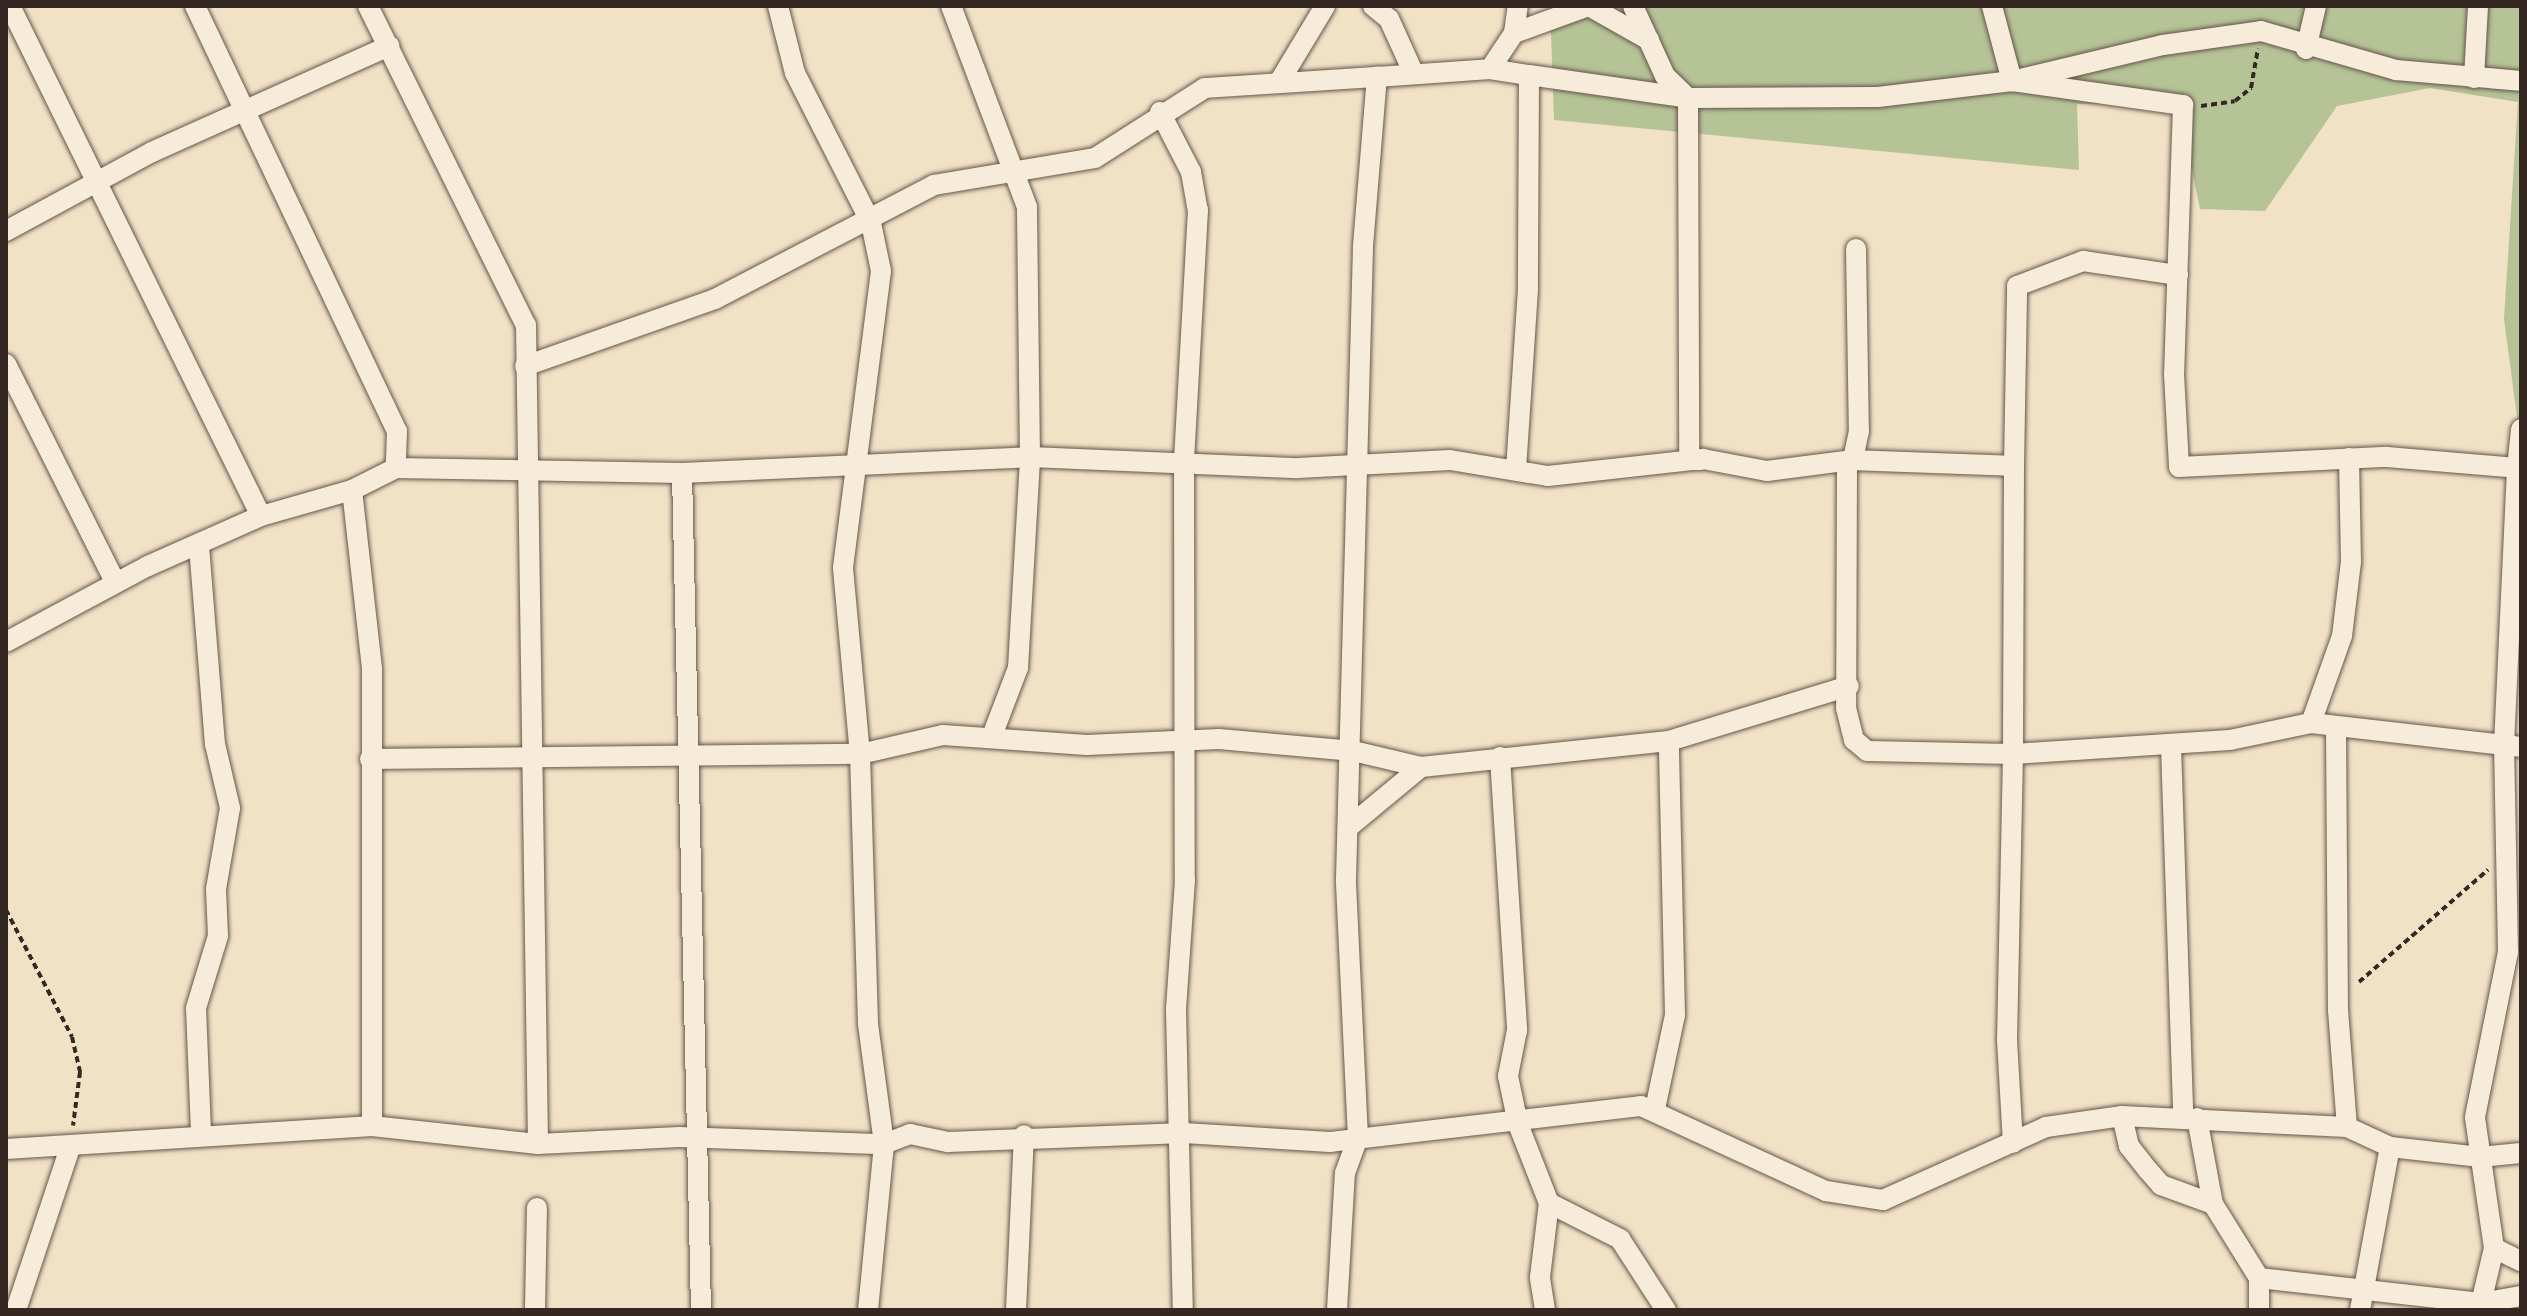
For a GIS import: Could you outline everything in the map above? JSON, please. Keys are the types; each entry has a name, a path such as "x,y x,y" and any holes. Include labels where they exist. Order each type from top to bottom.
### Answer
{"street":[{"path":"10,6 94,188 261,516"},
{"path":"195,6 380,385 397,431 396,468"},
{"path":"368,6 518,301 525,366 529,760 538,1144"},
{"path":"778,6 795,73 871,223 881,271 843,592 860,754 868,1024 884,1144 868,1310"},
{"path":"951,6 1018,172 1032,235 1030,457 1018,668 992,736"},
{"path":"1281,79 1325,6"},
{"path":"1373,6 1389,19 1414,74"},
{"path":"1490,69 1514,33 1518,6"},
{"path":"1514,33 1589,6 1649,40"},
{"path":"1633,6 1665,76 1688,98 1689,460"},
{"path":"1992,6 2012,81"},
{"path":"2306,49 2316,6"},
{"path":"2474,78 2478,6"},
{"path":"525,366 715,299 871,223 934,185 1095,158 1160,112 1205,88 1281,79 1377,77 1490,69 1688,98 1878,97 2012,81 2163,45 2261,31 2306,49 2396,70 2521,81"},
{"path":"6,231 94,188 144,156 389,46"},
{"path":"1516,469 1528,289 1529,75"},
{"path":"1337,1310 1345,1173 1358,1138 1346,942 1363,246 1377,77"},
{"path":"2012,81 2183,105 2178,275 2179,467 2349,458 2517,468"},
{"path":"1160,112 1191,172 1198,210 1184,463 1185,742 1176,1010 1184,1133 1183,1310"},
{"path":"1856,249 1850,461 1849,686 1854,740 1867,751 2013,754 2171,746 2311,723 2336,729 2512,746"},
{"path":"2013,1143 2007,1040 2017,286 2083,261 2178,275"},
{"path":"6,364 115,582"},
{"path":"2481,1307 2494,1248 2475,1117 2508,952 2502,858 2512,746 2517,468 2521,429"},
{"path":"6,642 115,582 261,516 352,490 396,468 682,473 1030,457 1359,465 1450,460 1586,476 1689,460 2014,466"},
{"path":"2311,723 2342,636 2351,562 2349,458"},
{"path":"682,473 685,754 701,1310"},
{"path":"352,490 372,669 372,1126"},
{"path":"199,546 215,744 230,808 216,889 218,936 196,1008 201,1135"},
{"path":"370,759 529,760 685,754 860,754 915,737 992,736 1087,745 1185,742 1353,751 1421,767 1669,741 1849,686"},
{"path":"2336,729 2338,1010 2347,1127"},
{"path":"1655,1109 1675,1015 1669,741"},
{"path":"2171,746 2190,1117 2213,1204 2259,1278 2259,1310"},
{"path":"1500,757 1517,1030 1508,1076 1518,1124 1549,1203 1540,1277 1545,1310"},
{"path":"1350,826 1421,767"},
{"path":"6,1149 70,1148 201,1135 372,1126 538,1144 698,1139 884,1144 910,1134 948,1142 1024,1135 1184,1133 1358,1138 1655,1109 1826,1191 1883,1200 2046,1127 2122,1116 2347,1127 2390,1147 2480,1157 2521,1153"},
{"path":"2122,1116 2129,1146 2161,1185 2213,1204"},
{"path":"1016,1310 1024,1135"},
{"path":"2361,1303 2390,1147"},
{"path":"16,1310 70,1148"},
{"path":"1549,1203 1620,1239 1666,1310"},
{"path":"535,1310 537,1208"},
{"path":"2494,1248 2521,1261"},
{"path":"2259,1278 2361,1303 2481,1307 2521,1296"}],"path":[{"path":"2183,105 2223,105 2251,88 2261,31"},
{"path":"2521,375 2521,397"},
{"path":"2338,1010 2393,946 2502,858"},
{"path":"6,910 72,1037 80,1072 70,1148"}],"green space":[{"path":"1550,6 2521,6 2521,447 2504,319 2518,102 2430,88 2337,106 2265,211 2200,209 2178,104 2077,104 2079,170 1554,120"}]}
